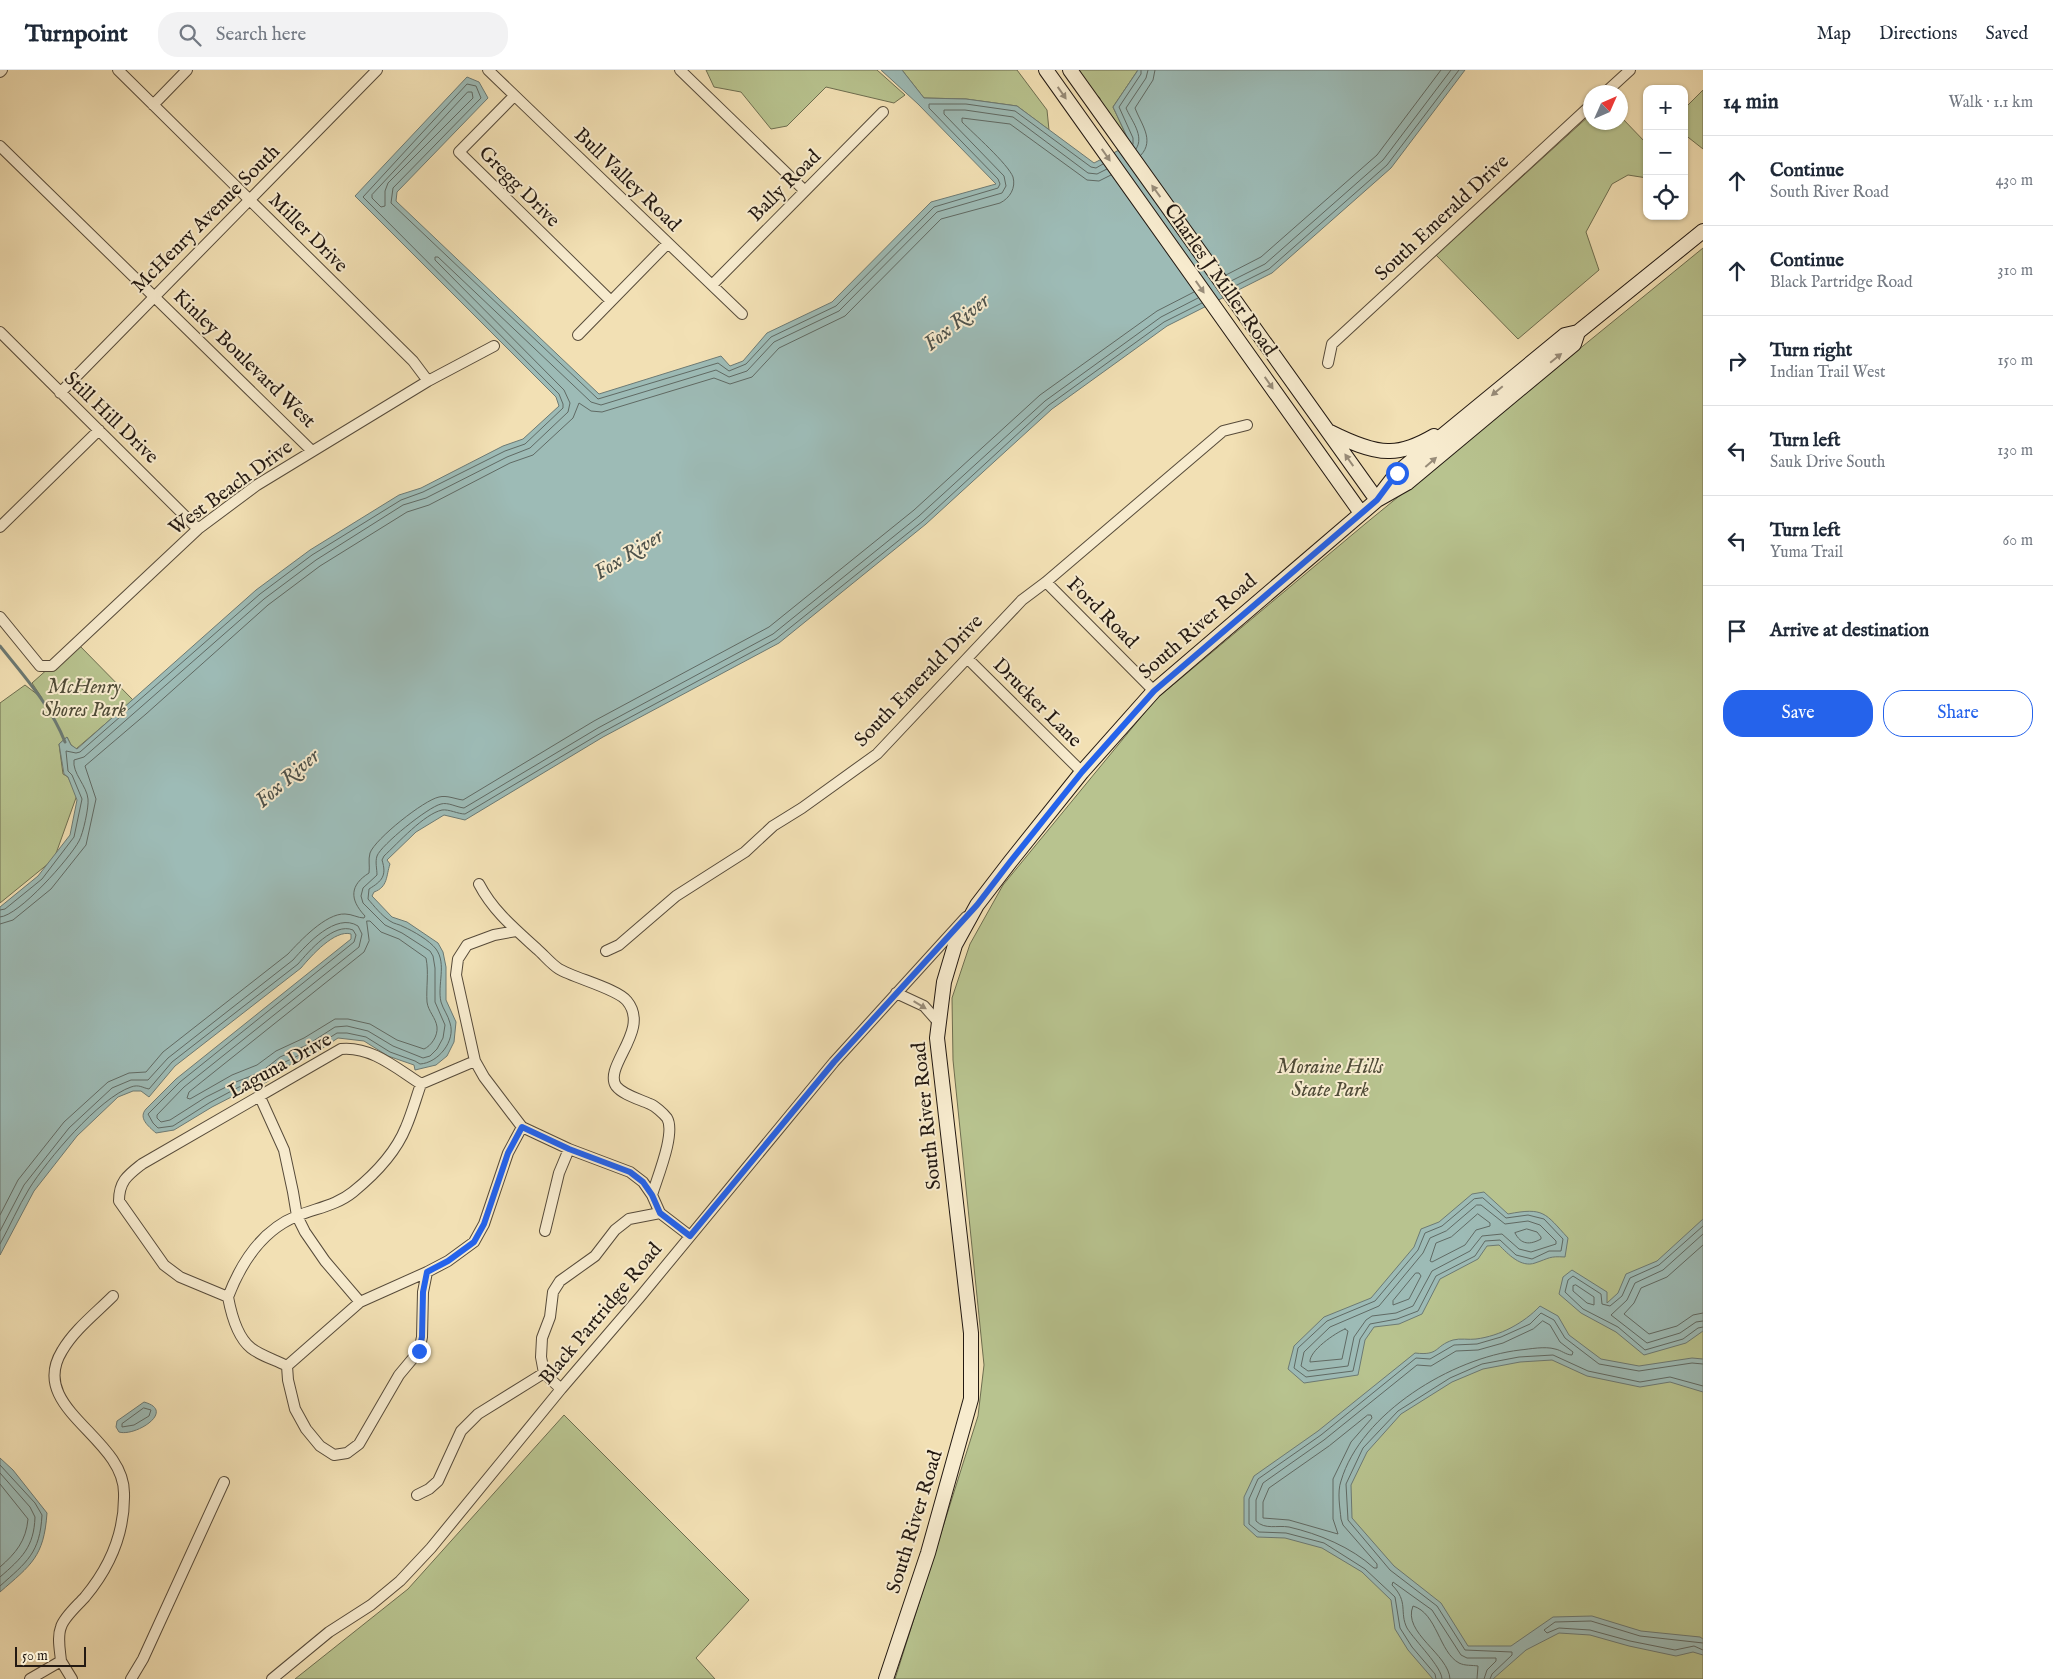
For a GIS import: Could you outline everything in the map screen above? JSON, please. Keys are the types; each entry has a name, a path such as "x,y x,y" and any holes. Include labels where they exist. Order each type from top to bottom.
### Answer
{"street":[{"name":"Miller Drive","path":"118,70 413,361 428,381"},
{"path":"153,105 187,70"},
{"name":"McHenry Avenue South","path":"60,393 377,70"},
{"path":"680,70 804,190"},
{"name":"Charles J Miller Road","path":"1046,70 1361,513"},
{"name":"Charles J Miller Road","path":"1070,70 1377,500"},
{"name":"Bull Valley Road","path":"492,71 514,96 742,314"},
{"path":"1613,85 1625,72"},
{"name":"Gregg Drive","path":"514,96 459,152 611,301"},
{"name":"Bally Road","path":"712,285 883,112"},
{"name":"South Emerald Drive","path":"1328,363 1332,344 1583,112"},
{"name":"Kinley Boulevard West","path":"0,146 312,450"},
{"name":"South River Road","path":"1377,500 1397,473 1565,335 1578,332 1703,231"},
{"path":"578,335 668,243"},
{"name":"South River Road","path":"886,1679 928,1553 971,1399 971,1332 937,1038 944,982 955,945 977,905 1010,862 1082,772 1154,691 1361,513 1377,500 1406,483 1574,344 1578,332"},
{"name":"Still Hill Drive","path":"1,334 198,529"},
{"name":"West Beach Drive","path":"0,617 40,666 52,666 198,529 257,486 312,450 428,381 494,346"},
{"path":"1328,430 1355,444 1390,451 1420,443 1457,424"},
{"name":"South Emerald Drive","path":"606,950 619,945 676,896 745,852 773,826 802,808 877,754 1022,600 1046,582 1223,431 1247,425"},
{"path":"0,527 99,430"},
{"name":"Ford Road","path":"1046,582 1154,691"},
{"name":"Drucker Lane","path":"968,659 1082,772"},
{"path":"479,884 488,900 516,931 558,969 627,1000 634,1013 635,1024 614,1075 616,1085 624,1092 654,1106 667,1119 670,1134 652,1195"},
{"name":"Black Partridge Road","path":"272,1679 329,1632 371,1605 400,1581 476,1494 561,1388 834,1062 977,905"},
{"path":"516,931 494,935 467,945 458,959 456,975 475,1060 484,1077 522,1127 569,1149 630,1172 643,1182 652,1195 660,1213 690,1236"},
{"path":"896,993 924,1006 939,1023"},
{"name":"Laguna Drive","path":"228,1297 180,1277 164,1265 119,1201 119,1189 128,1175 142,1164 341,1049 354,1048 366,1050 421,1084"},
{"path":"287,1366 251,1348 236,1325 228,1297 244,1262 266,1234 281,1224 296,1216 336,1203 353,1192 375,1171 396,1145 405,1128 421,1084 475,1060"},
{"path":"260,1097 284,1150 294,1192 296,1216 325,1261 360,1302"},
{"path":"287,1366 360,1302 448,1261 474,1242 484,1224 508,1153 522,1127"},
{"path":"545,1231 559,1173 569,1149"},
{"path":"561,1388 544,1373 541,1357 542,1338 550,1318 553,1292 560,1281 595,1256 615,1230 630,1219 660,1213"},
{"path":"287,1366 288,1380 296,1409 306,1429 320,1446 334,1455 347,1453 359,1444 399,1375 419,1351 422,1337 423,1292 427,1272"},
{"path":"72,1679 60,1661 59,1641 61,1626 107,1565 120,1533 124,1510 124,1486 119,1468 106,1449 67,1408 56,1391 53,1376 60,1353 70,1339 113,1296"},
{"path":"417,1495 430,1489 438,1481 461,1431 478,1414 544,1373"},
{"path":"131,1679 143,1659 224,1482"},
{"path":"30,1679 60,1661"}],"green space":[{"path":"706,70 877,70 905,95 894,103 826,87 787,126 771,129 741,92 714,87"},
{"path":"902,70 1017,70 1047,110 1049,130 1017,106 966,99 924,98"},
{"path":"1076,70 1138,70 1113,107 1129,141 1121,149 1099,115 1100,98"},
{"path":"1703,90 1703,149 1688,137 1688,105"},
{"path":"1583,121 1583,130 1628,130 1628,124 1643,140 1643,177 1628,175 1612,184 1586,232 1599,270 1518,339 1436,255"},
{"name":"Moraine Hills State Park","path":"1703,248 1703,1679 895,1679 978,1416 984,1365 953,1060 952,998 970,944 1003,885 1155,700 1365,524"},
{"name":"McHenry Shores Park","path":"77,643 133,700 76,749 71,745 67,737 59,744 63,774 68,777 77,795 54,859 0,903 0,703 25,685 42,698 32,683"},
{"path":"564,1415 749,1600 696,1658 715,1679 295,1679 408,1589"}],"water":[{"name":"Fox River","path":"881,70 902,70 924,98 966,99 1017,106 1094,163 1121,149 1129,141 1113,107 1138,70 1465,70 1391,168 1272,273 1167,326 1052,409 926,524 779,643 603,737 465,820 444,815 416,832 387,860 390,864 386,881 372,896 392,917 407,922 438,943 443,952 446,967 446,1000 456,1022 454,1042 447,1056 436,1065 415,1070 414,1065 388,1056 364,1041 338,1038 312,1055 285,1067 267,1082 241,1092 174,1130 156,1133 147,1125 143,1116 144,1112 176,1079 351,939 351,934 331,939 301,968 175,1066 149,1097 141,1091 133,1091 118,1097 77,1136 34,1191 0,1255 0,907 38,876 70,835 77,800 68,777 64,774 59,744 67,737 71,745 77,749 256,590 310,550 399,495 421,488 503,446 523,439 559,406 556,397 355,196 467,77 479,82 488,98 397,192 396,201 599,394 721,356 730,366 743,361 767,333 832,302 931,202 996,184 918,104"},
{"path":"1484,1192 1508,1214 1529,1211 1543,1214 1548,1218 1568,1238 1565,1257 1552,1257 1535,1263 1525,1264 1515,1259 1499,1245 1487,1246 1478,1259 1440,1279 1422,1314 1399,1324 1374,1327 1365,1340 1358,1375 1304,1383 1288,1369 1294,1346 1324,1317 1371,1298 1414,1247 1421,1229 1439,1222 1472,1194"},
{"path":"1703,1219 1703,1331 1686,1343 1644,1355 1616,1332 1581,1313 1559,1294 1563,1277 1572,1270 1607,1292 1607,1303 1618,1293 1626,1274 1657,1261"},
{"path":"1540,1306 1558,1316 1569,1335 1601,1359 1639,1366 1692,1358 1703,1359 1703,1392 1670,1382 1640,1387 1587,1376 1552,1360 1520,1362 1483,1369 1452,1382 1401,1414 1367,1452 1351,1485 1352,1518 1394,1566 1441,1603 1468,1646 1511,1646 1553,1617 1592,1616 1641,1631 1700,1637 1703,1639 1703,1655 1693,1652 1676,1656 1590,1635 1559,1633 1526,1650 1493,1679 1433,1679 1408,1650 1395,1629 1391,1600 1362,1572 1322,1548 1285,1538 1257,1537 1244,1525 1244,1497 1254,1476 1318,1431 1415,1353 1433,1352 1453,1340 1476,1339 1503,1332 1519,1323"},
{"path":"144,1402 153,1406 156,1411 155,1417 143,1427 134,1431 119,1432 116,1427 117,1421"},
{"path":"0,1458 13,1470 47,1513 43,1540 34,1559 28,1567 0,1592"}],"waterway":[{"path":"0,646 45,704 65,742"}],"route":[{"path":"419,1351 422,1337 423,1292 427,1272 448,1261 474,1242 484,1224 508,1153 522,1127 569,1149 630,1172 643,1182 652,1195 660,1213 690,1236 834,1062 977,905 1082,772 1154,691 1377,500 1397,473"}]}
